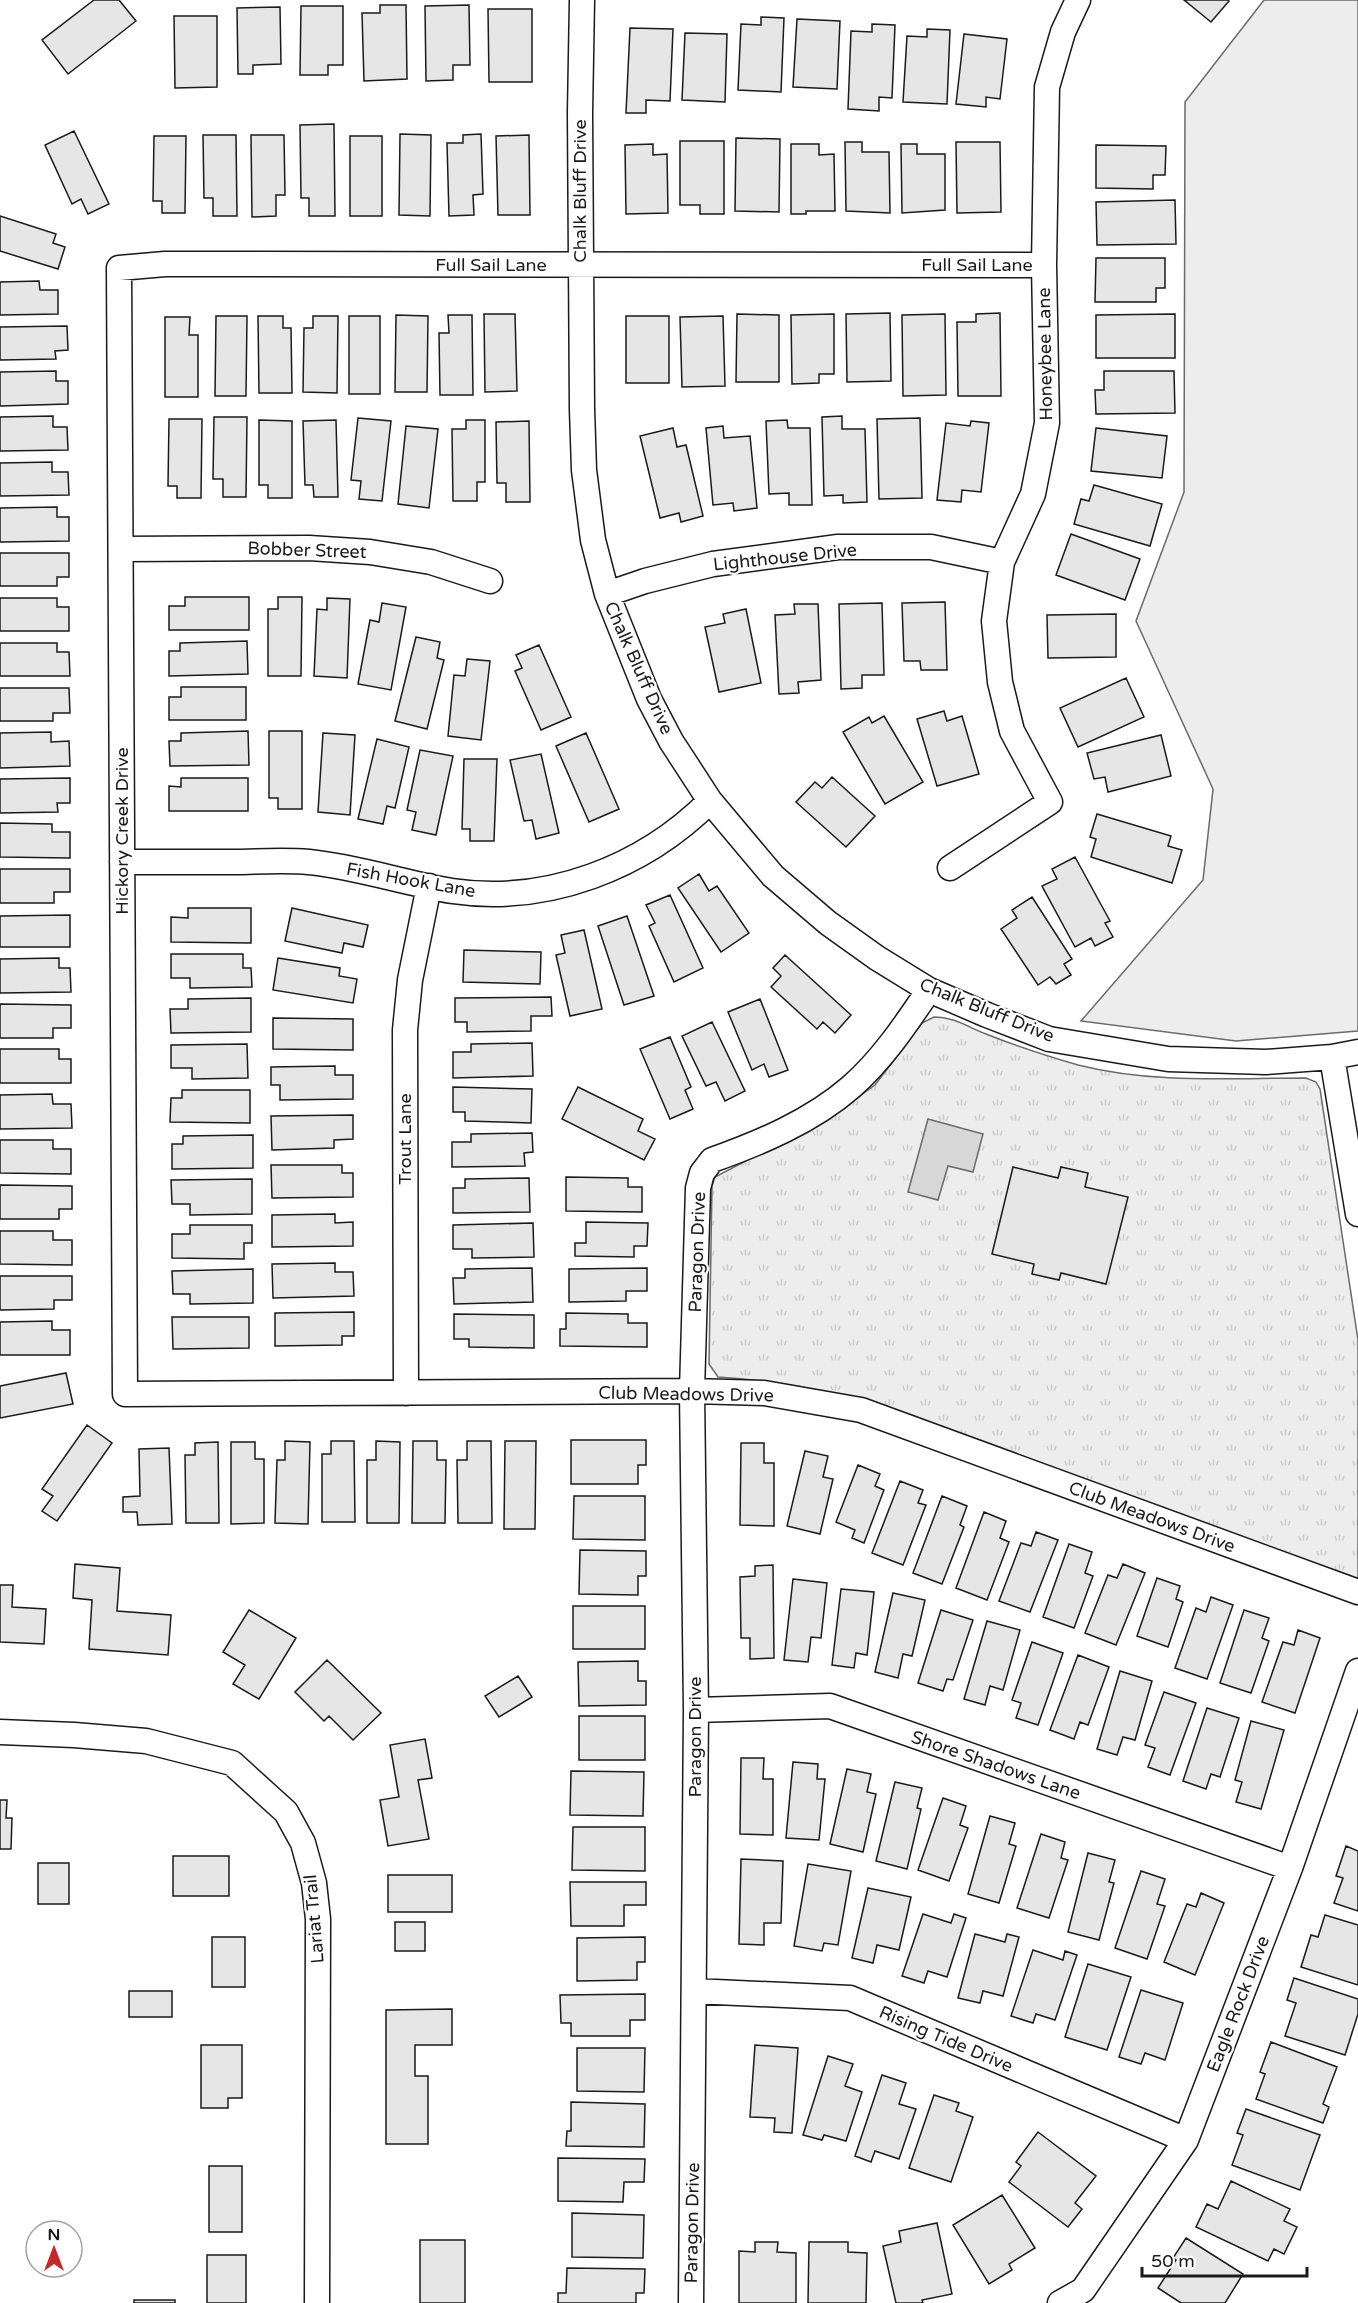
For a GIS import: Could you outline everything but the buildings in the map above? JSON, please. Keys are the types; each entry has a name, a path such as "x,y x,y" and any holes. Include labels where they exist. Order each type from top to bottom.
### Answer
{"street":[{"name":"Chalk Bluff Drive","path":"582,0 580,113 584,470 593,540 606,594 649,699 671,741 710,801 772,876 828,923 877,958 929,990 1049,1038 1119,1052 1211,1062 1266,1062 1332,1057 1358,1052"},
{"name":"Honeybee Lane","path":"950,868 1050,802 1012,731 1000,682 994,621 1002,562 1033,494 1047,423 1044,265 1047,87 1063,32 1078,0"},
{"name":"Full Sail Lane","path":"119,268 165,264 1044,265"},
{"name":"Hickory Creek Drive","path":"119,268 125,1394"},
{"name":"Lighthouse Drive","path":"606,594 645,581 713,564 838,548 931,548 1002,562"},
{"name":"Bobber Street","path":"121,549 350,550 431,562 490,581"},
{"name":"Fish Hook Lane","path":"122,862 306,862 349,868 454,891 506,893 540,890 582,880 622,864 653,848 690,822 710,801"},
{"name":"Trout Lane","path":"406,1393 405,1030 410,980 429,886"},
{"name":"Paragon Drive","path":"691,2303 696,1710 692,1391 698,1188 702,1173 712,1160 803,1120 850,1088 873,1066 929,990"},
{"path":"1332,1057 1358,1214"},
{"name":"Club Meadows Drive","path":"125,1394 692,1391 764,1393 861,1410 1358,1592"},
{"name":"Eagle Rock Drive","path":"1060,2303 1083,2290 1186,2140 1290,1868 1358,1671"},
{"name":"Shore Shadows Lane","path":"696,1710 830,1706 1290,1868"},
{"name":"Lariat Trail","path":"0,1732 74,1735 146,1742 232,1763 286,1812 303,1843 314,1883 318,1919 317,2303"},
{"name":"Rising Tide Drive","path":"694,1991 850,1998 1186,2140"}],"shaded area":[{"path":"1264,0 1358,0 1358,1031 1236,1041 1081,1021 1203,880 1213,789 1136,621 1184,492 1185,102"},
{"path":"928,1119 983,1134 973,1172 948,1166 938,1200 908,1192"}],"green space":[{"path":"934,1017 954,1021 1055,1058 1106,1071 1134,1075 1220,1079 1306,1078 1316,1082 1320,1089 1358,1340 1358,1579 878,1404 798,1386 718,1377 709,1364 712,1186 715,1177 830,1117 875,1085 922,1023"}]}
